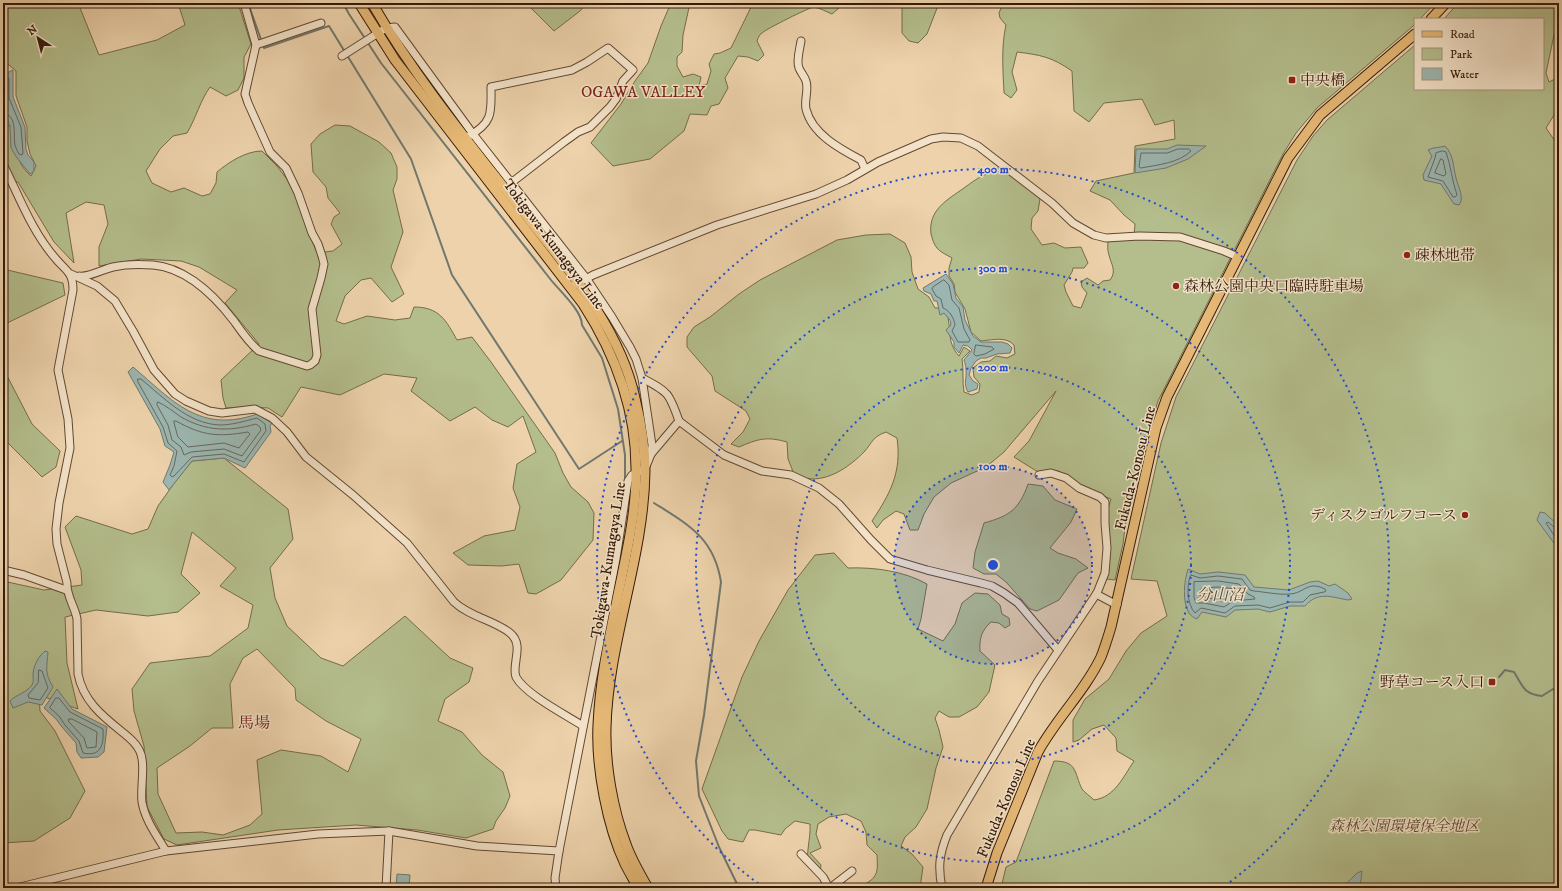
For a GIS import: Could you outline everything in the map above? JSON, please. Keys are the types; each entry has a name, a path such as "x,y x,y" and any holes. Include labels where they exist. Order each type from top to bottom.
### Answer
{"main road":[{"name":"Tokigawa-Kumagaya Line","path":"359,3 377,34 395,60 578,282"},
{"name":"Tokigawa-Kumagaya Line","path":"372,3 403,54 469,136 578,282 620,377 632,421 640,482 644,493 637,545 610,682 606,740 610,781 626,845 648,888"},
{"path":"1432,18 1446,3"},
{"name":"Fukuda-Konosu Line","path":"986,888 997,853 1032,766 1046,738 1101,657 1117,605 1156,428 1167,397 1288,158 1307,131 1326,110 1414,35"},
{"name":"Tokigawa-Kumagaya Line","path":"638,888 625,863 613,830 603,790 598,726 606,658 640,482"}],"street":[{"path":"71,274 84,277 91,273 114,266 135,264 155,265 170,268 183,274 213,297 254,347 260,351 307,366 315,361 317,349 313,330 312,309 324,264 318,244 312,233 298,193 286,168 270,152 248,103 246,94 256,45 244,3"},
{"path":"256,45 321,23"},
{"path":"342,56 386,28"},
{"path":"801,41 798,66 807,82 805,103 809,118 815,126 838,148 861,160 864,169"},
{"path":"511,183 578,132 590,127 610,107 616,99 623,81 633,70 608,48 572,70 491,87 491,115 486,123 469,136 511,183 578,282 630,347 642,378 652,445 651,454"},
{"path":"578,282 716,224 816,194 846,180 878,162 931,140 943,137 961,138 978,146 1052,203 1073,223 1094,235 1106,238 1139,236 1180,238 1224,251 1238,257"},
{"path":"3,164 38,235 56,260 71,274 97,286 115,301 154,370 166,384 186,401 201,408 222,413 255,409 262,412 280,426 287,432 306,458 353,495 407,543 461,609 511,633 517,642 516,676 520,682 535,695 583,726"},
{"path":"71,274 73,290 58,370 68,419 70,448 59,504 56,529 57,544 66,579 66,590 73,604 77,619 79,682 83,692 94,707 139,749 142,762 141,786 144,808 148,820 166,851"},
{"path":"642,378 664,390 672,400 679,421 724,455 762,471 791,475 819,488 839,504 890,559 927,570 987,584 1004,592 1018,603 1058,650"},
{"path":"556,888 560,851 583,726 618,552 628,481 632,475 639,471 651,454 679,421"},
{"path":"942,888 939,863 947,835 1034,688 1096,594 1105,573 1107,548 1105,502 1100,497 1079,488 1066,478 1051,472 1039,475"},
{"path":"3,570 24,575 66,590"},
{"path":"1096,594 1117,605"},
{"path":"16,888 166,851 318,834 389,831 477,846 560,851"},
{"path":"386,888 389,831"},
{"path":"801,854 830,888 852,871"}],"green space":[{"path":"3,3 78,3 99,55 157,40 185,25 178,3 238,3 251,44 244,57 244,78 238,90 226,96 210,87 203,98 187,133 173,136 160,149 146,171 152,183 171,192 184,188 202,196 210,194 216,183 217,172 222,168 244,155 256,151 262,151 277,166 292,186 317,253 333,251 342,244 331,224 334,217 340,213 328,198 326,187 313,172 311,144 320,134 335,125 350,126 379,142 391,153 397,167 397,179 393,190 403,232 391,267 404,294 392,302 371,278 361,280 345,296 336,321 344,324 367,316 395,320 410,318 414,307 423,308 430,309 441,316 457,340 472,337 555,453 563,473 571,487 588,502 594,513 593,540 561,580 536,594 528,593 519,564 502,566 468,565 453,553 484,536 515,530 520,507 513,488 517,464 536,452 523,416 508,427 492,420 475,407 450,421 411,391 417,378 384,374 340,395 301,387 282,417 268,408 226,408 221,380 259,344 225,303 237,290 199,267 181,261 141,259 99,266 99,247 108,224 104,205 86,202 66,213 74,263 54,242 18,182 3,179 3,119 9,126 16,130 19,161 22,166 31,176 36,166 30,154 27,141 27,127 16,96 16,71 3,60"},
{"path":"526,3 587,3 580,11 554,31"},
{"path":"671,3 690,3 683,35 682,52 677,57 677,66 683,77 693,74 701,77 699,86 707,84 711,71 709,64 714,54 731,48 753,3 838,3 840,7 832,14 814,7 788,18 765,31 760,35 757,41 764,55 758,61 748,57 738,56 725,78 728,88 719,104 711,106 707,115 690,114 684,131 650,159 613,166 591,143 621,104 648,63"},
{"path":"902,3 939,3 927,34 918,43 909,41 902,33"},
{"path":"1003,3 1435,3 1421,18 1414,18 1414,25 1412,27 1317,108 1296,133 1283,154 1158,401 1138,464 1115,580 1106,579 1110,557 1107,521 1111,499 1082,487 1074,480 1058,471 1038,472 1014,457 1029,441 1056,391 1004,452 986,467 951,483 934,497 924,514 918,530 910,530 904,514 896,511 883,520 877,528 872,521 889,492 896,472 898,462 897,438 886,432 881,434 875,438 864,452 853,462 840,471 827,477 810,479 794,474 788,459 787,442 773,439 762,439 739,447 731,444 743,432 750,419 746,411 715,391 712,376 687,347 687,337 694,327 760,280 837,240 866,235 890,234 905,243 911,257 912,272 918,289 929,297 935,308 945,308 949,321 952,345 959,356 964,347 970,351 962,359 964,392 972,395 979,392 980,384 974,377 973,368 981,362 990,361 996,356 1007,358 1015,354 1014,345 1007,340 994,339 981,341 971,332 965,309 955,292 954,284 949,276 949,268 952,258 936,247 931,234 931,226 932,218 940,206 977,179 998,171 1019,179 1040,199 1038,211 1032,218 1031,229 1042,245 1054,243 1065,248 1081,247 1088,263 1084,268 1073,268 1064,285 1073,306 1081,308 1087,293 1082,287 1081,282 1087,278 1098,285 1103,281 1110,280 1113,274 1113,268 1108,251 1108,241 1134,236 1135,224 1110,200 1090,191 1096,181 1134,173 1135,146 1175,139 1174,120 1155,125 1142,99 1104,103 1089,122 1074,111 1072,71 1052,60 1025,53 1017,52 1012,72 1017,90 1011,98 1004,93 1003,50 1006,25 1000,18 999,13"},
{"name":"森林公園環境保全地区","path":"1458,3 1559,3 1559,23 1554,35 1546,73 1549,82 1559,77 1559,107 1546,128 1559,147 1559,888 1001,888 1006,867 1016,862 1054,761 1067,763 1071,766 1076,773 1082,789 1094,800 1108,795 1113,791 1134,761 1117,751 1116,738 1104,725 1092,729 1079,740 1073,742 1073,720 1085,699 1109,679 1126,651 1141,633 1167,616 1157,581 1131,579 1161,443 1176,397 1297,160 1313,136 1327,120 1414,46 1414,90 1544,90 1544,18 1445,18"},
{"path":"3,269 63,283 65,295 3,325"},
{"path":"3,368 32,424 60,451 56,467 42,477 3,438"},
{"path":"224,458 288,509 293,539 270,568 275,598 287,626 321,658 343,666 405,616 450,658 473,668 469,682 445,699 438,721 462,732 482,755 503,772 510,796 493,829 466,838 417,830 356,825 278,830 177,845 164,839 147,807 144,746 134,711 132,689 150,663 210,656 248,628 253,605 220,586 236,568 192,532 181,574 200,593 178,612 148,616 96,610 65,617 67,663 78,709 39,695 40,711 55,731 85,791 70,818 34,841 3,843 3,581 44,590 82,585 81,570 65,527 76,516 132,534 148,529 158,506 192,461","holes":["257,649 295,688 296,700 326,721 361,739 348,772 321,756 281,750 257,760 262,814 250,825 223,835 202,832 176,833 158,794 157,768 190,746 212,728 233,728 230,684 243,658"]},
{"path":"1028,484 1043,486 1055,500 1077,509 1071,522 1050,548 1058,553 1076,559 1088,568 1078,573 1059,600 1037,611 1030,609 1006,582 996,574 984,574 973,568 975,552 984,523 1000,518 1012,511 1021,500"},
{"path":"834,553 848,568 868,568 899,573 927,584 918,629 943,641 955,624 962,603 975,593 988,594 1000,605 1002,614 1009,618 1010,625 1005,628 999,623 991,622 983,631 981,638 980,651 995,665 989,692 977,707 959,717 949,717 939,711 935,718 943,747 936,768 927,809 916,827 905,837 901,846 912,854 923,867 920,888 861,888 876,874 877,855 867,845 866,832 861,821 846,814 829,817 818,824 816,834 821,848 810,853 821,865 820,874 809,868 808,851 810,824 795,821 785,829 781,835 749,830 743,842 728,839 722,831 702,789 742,677 759,641 788,590 815,555"}],"water":[{"path":"13,70 13,97 25,127 26,149 28,155 34,162 34,171 30,174 11,148 10,125 3,114 3,75"},
{"path":"1177,145 1206,146 1188,159 1166,168 1135,173 1136,149 1167,149"},
{"path":"1445,146 1452,157 1460,192 1461,202 1459,205 1454,204 1441,184 1424,180 1423,175 1432,156 1428,150"},
{"path":"946,274 953,284 956,298 963,307 965,320 973,336 981,342 1002,342 1008,344 1012,348 1010,353 997,354 986,358 981,358 976,361 971,368 969,375 973,381 978,384 977,389 968,392 965,384 966,369 964,360 972,350 968,346 963,345 959,353 954,347 954,342 946,330 951,325 950,320 944,313 940,315 937,301 934,301 931,294 924,291 923,288"},
{"path":"133,367 161,392 189,411 203,417 219,420 237,419 257,414 272,423 270,426 271,432 245,468 224,458 192,461 169,490 163,482 174,452 165,446 160,429 128,372"},
{"path":"1540,512 1545,513 1559,526 1559,550 1537,520"},
{"name":"分山沼","path":"1188,569 1200,574 1218,572 1245,575 1254,587 1289,590 1310,582 1318,581 1329,586 1335,584 1348,593 1352,599 1348,600 1325,596 1315,598 1305,606 1290,606 1270,612 1258,609 1235,610 1226,617 1202,612 1197,619 1189,613 1185,603 1185,580"},
{"path":"45,651 48,652 47,674 53,687 42,705 28,702 13,708 10,701 32,685 35,665"},
{"path":"57,689 72,709 107,727 104,752 98,757 81,758 77,752 76,743 56,719 44,708"},
{"path":"1362,871 1360,888 1342,888 1357,873"},
{"path":"397,874 410,875 409,888 396,888"}],"waterway":[{"path":"248,3 264,48 329,26 411,159 452,275 579,469 622,441"},
{"path":"343,3 381,63 551,280 575,308 581,319 582,325 602,358 618,409 625,455 625,481"},
{"path":"654,503 678,518 698,534 706,543 718,567 721,582 704,715 696,761 699,796 719,847 739,888"},
{"path":"1499,677 1505,670 1514,672 1527,691 1542,696 1553,689 1559,701"}],"place":[{"name":"中央橋","path":"1292,80"},
{"name":"疎林地帯","path":"1407,255"},
{"name":"森林公園中央口臨時駐車場","path":"1176,286"},
{"name":"ディスクゴルフコース","path":"1465,515"},
{"name":"野草コース入口","path":"1492,682"}],"district":[{"name":"OGAWA VALLEY","path":"643,91"},
{"name":"馬場","path":"254,722"}]}
